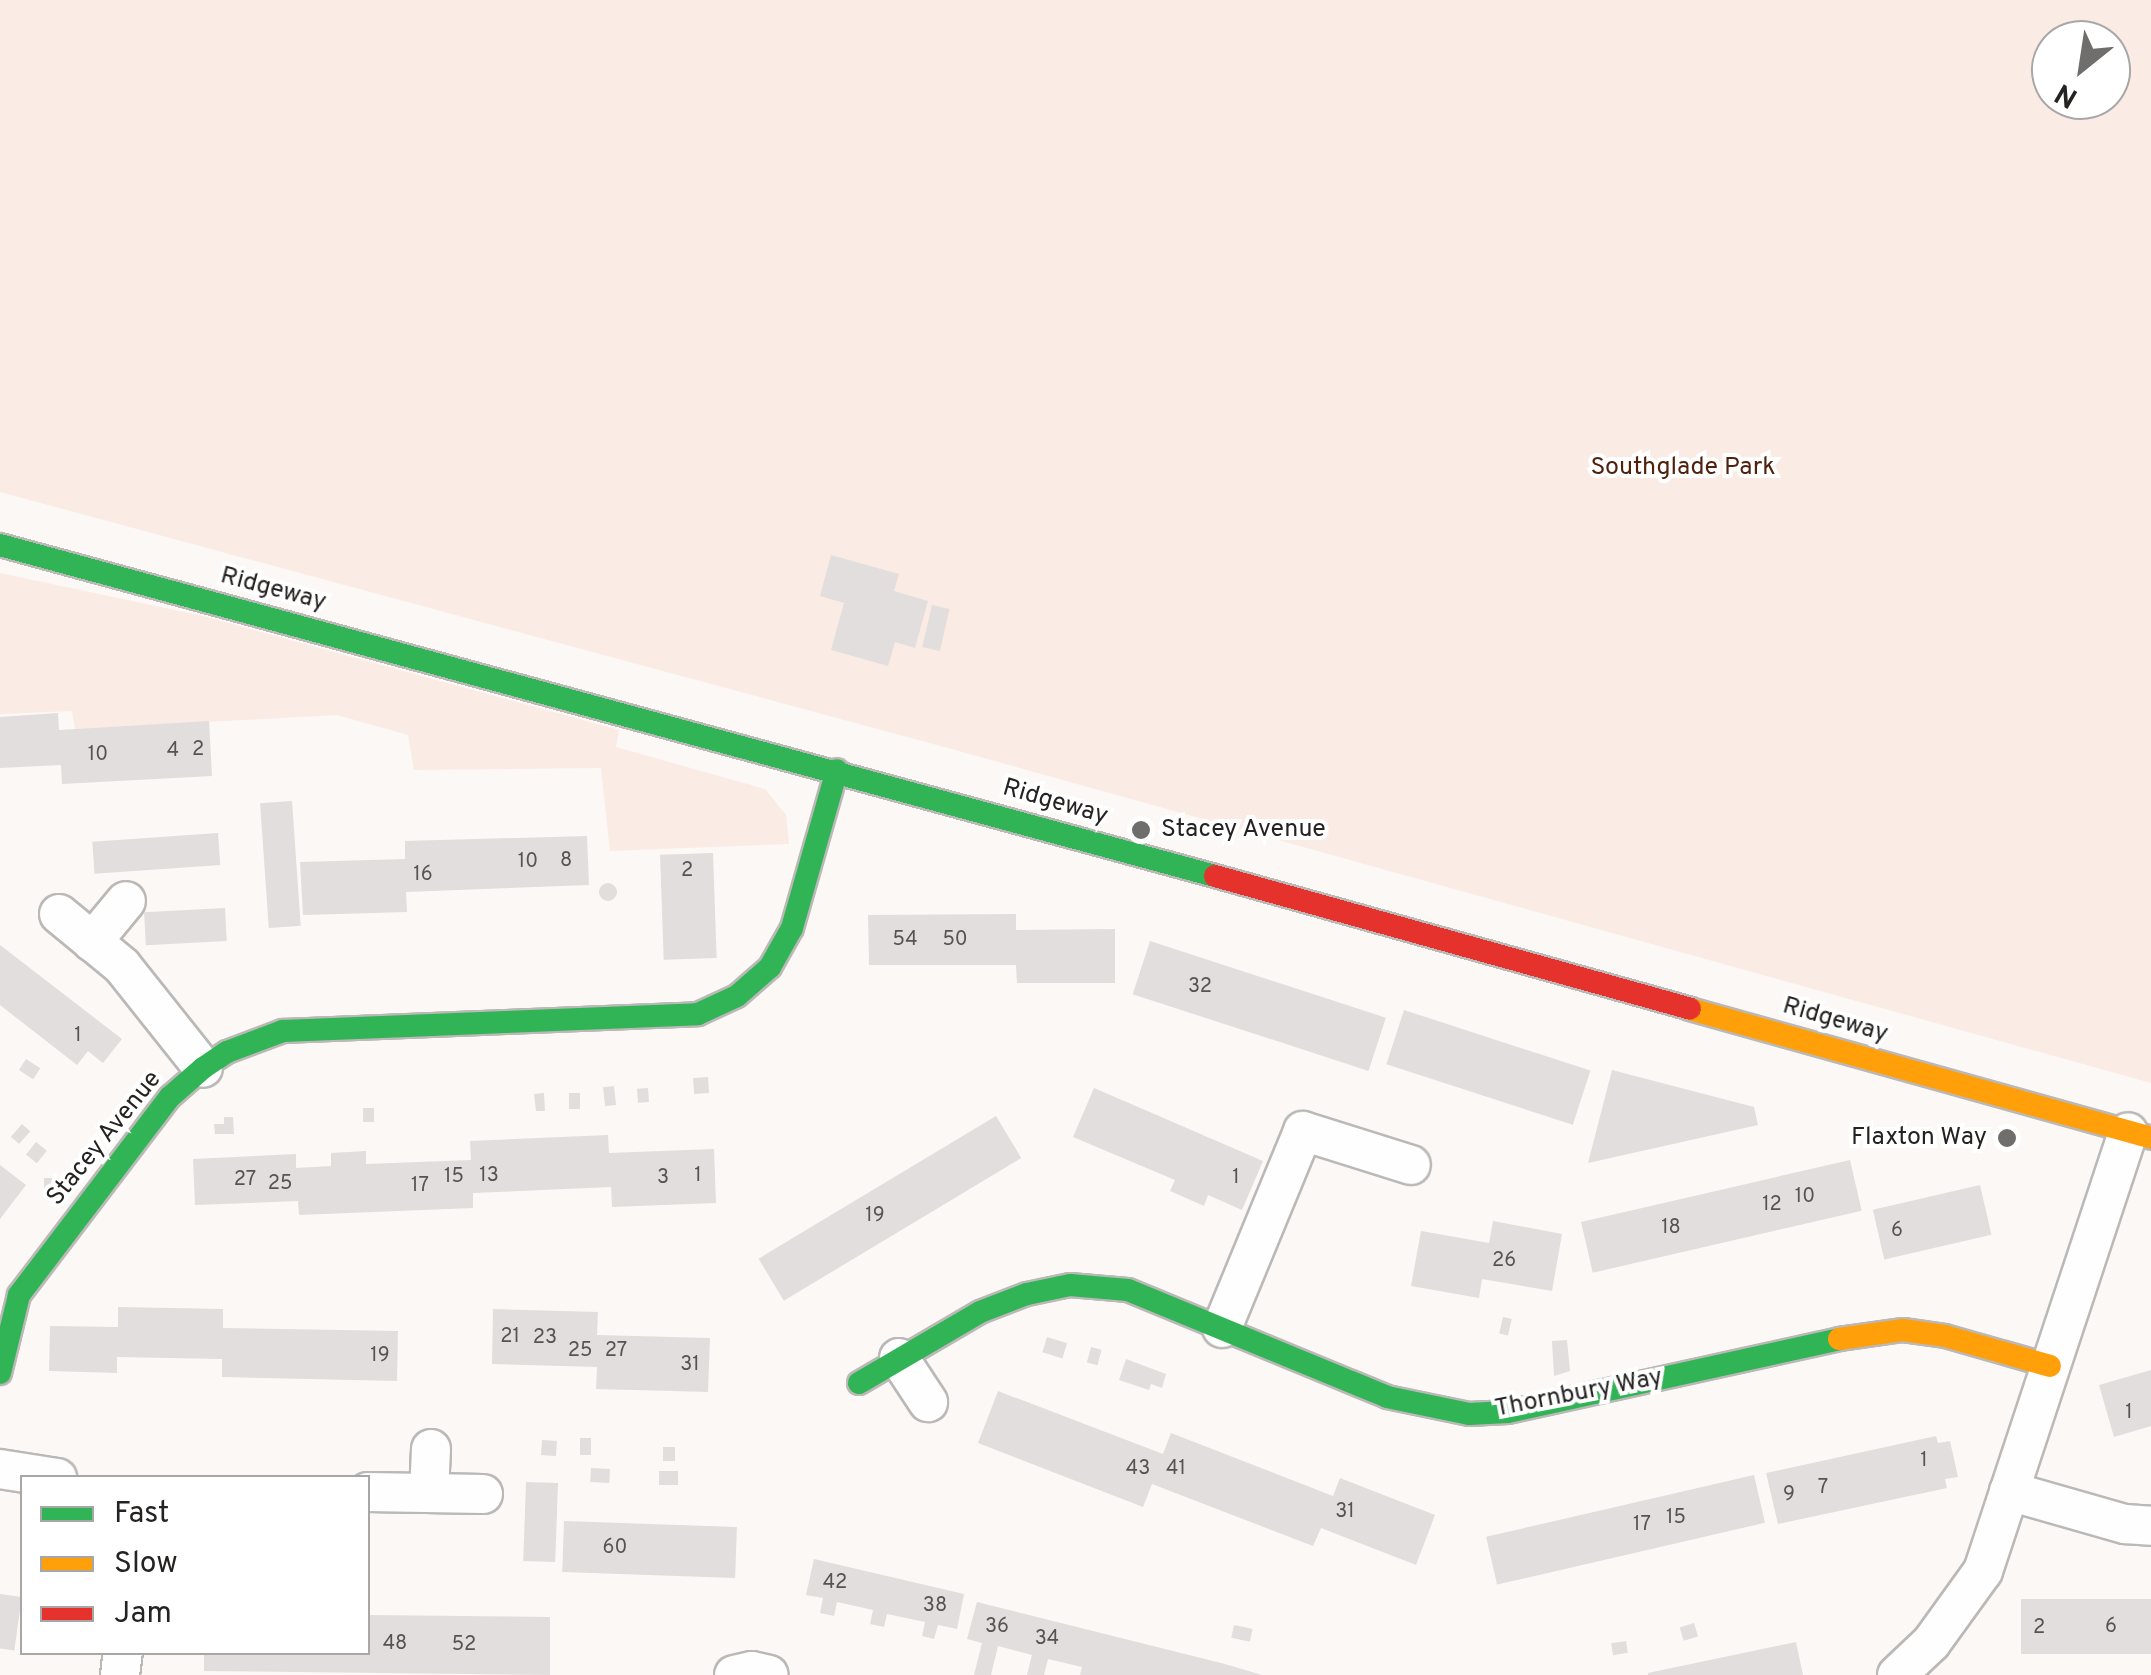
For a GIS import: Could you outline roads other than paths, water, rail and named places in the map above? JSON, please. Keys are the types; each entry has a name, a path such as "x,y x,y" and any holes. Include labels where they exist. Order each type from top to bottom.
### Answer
{"street":[{"name":"Ridgeway","path":"0,545 837,770 2139,1135"},
{"name":"Stacey Avenue","path":"0,1373 10,1289 170,1097 202,1068 252,1040 284,1031 698,1014 737,996 770,967 792,928 837,770"},
{"path":"92,942 126,901"},
{"path":"58,914 122,966 202,1068"},
{"path":"1222,1328 1303,1131 1411,1165"},
{"path":"1898,1675 1931,1643 1983,1571 2050,1366 2139,1135"},
{"name":"Thornbury Way","path":"859,1383 980,1312 1070,1285 1128,1290 1387,1397 1468,1414 1508,1412 1866,1333 1903,1330 1945,1336 2050,1366"},
{"path":"898,1358 928,1402"},
{"path":"430,1493 431,1449"},
{"path":"0,1469 39,1475"},
{"path":"2009,1491 2125,1524 2151,1526"},
{"path":"370,1492 483,1494"},
{"path":"734,1675 752,1671 769,1675"}],"place":[{"name":"Stacey Avenue","path":"1141,830"},
{"name":"Flaxton Way","path":"2007,1138"}],"park label":[{"name":"Southglade Park","path":"1683,468"}]}
